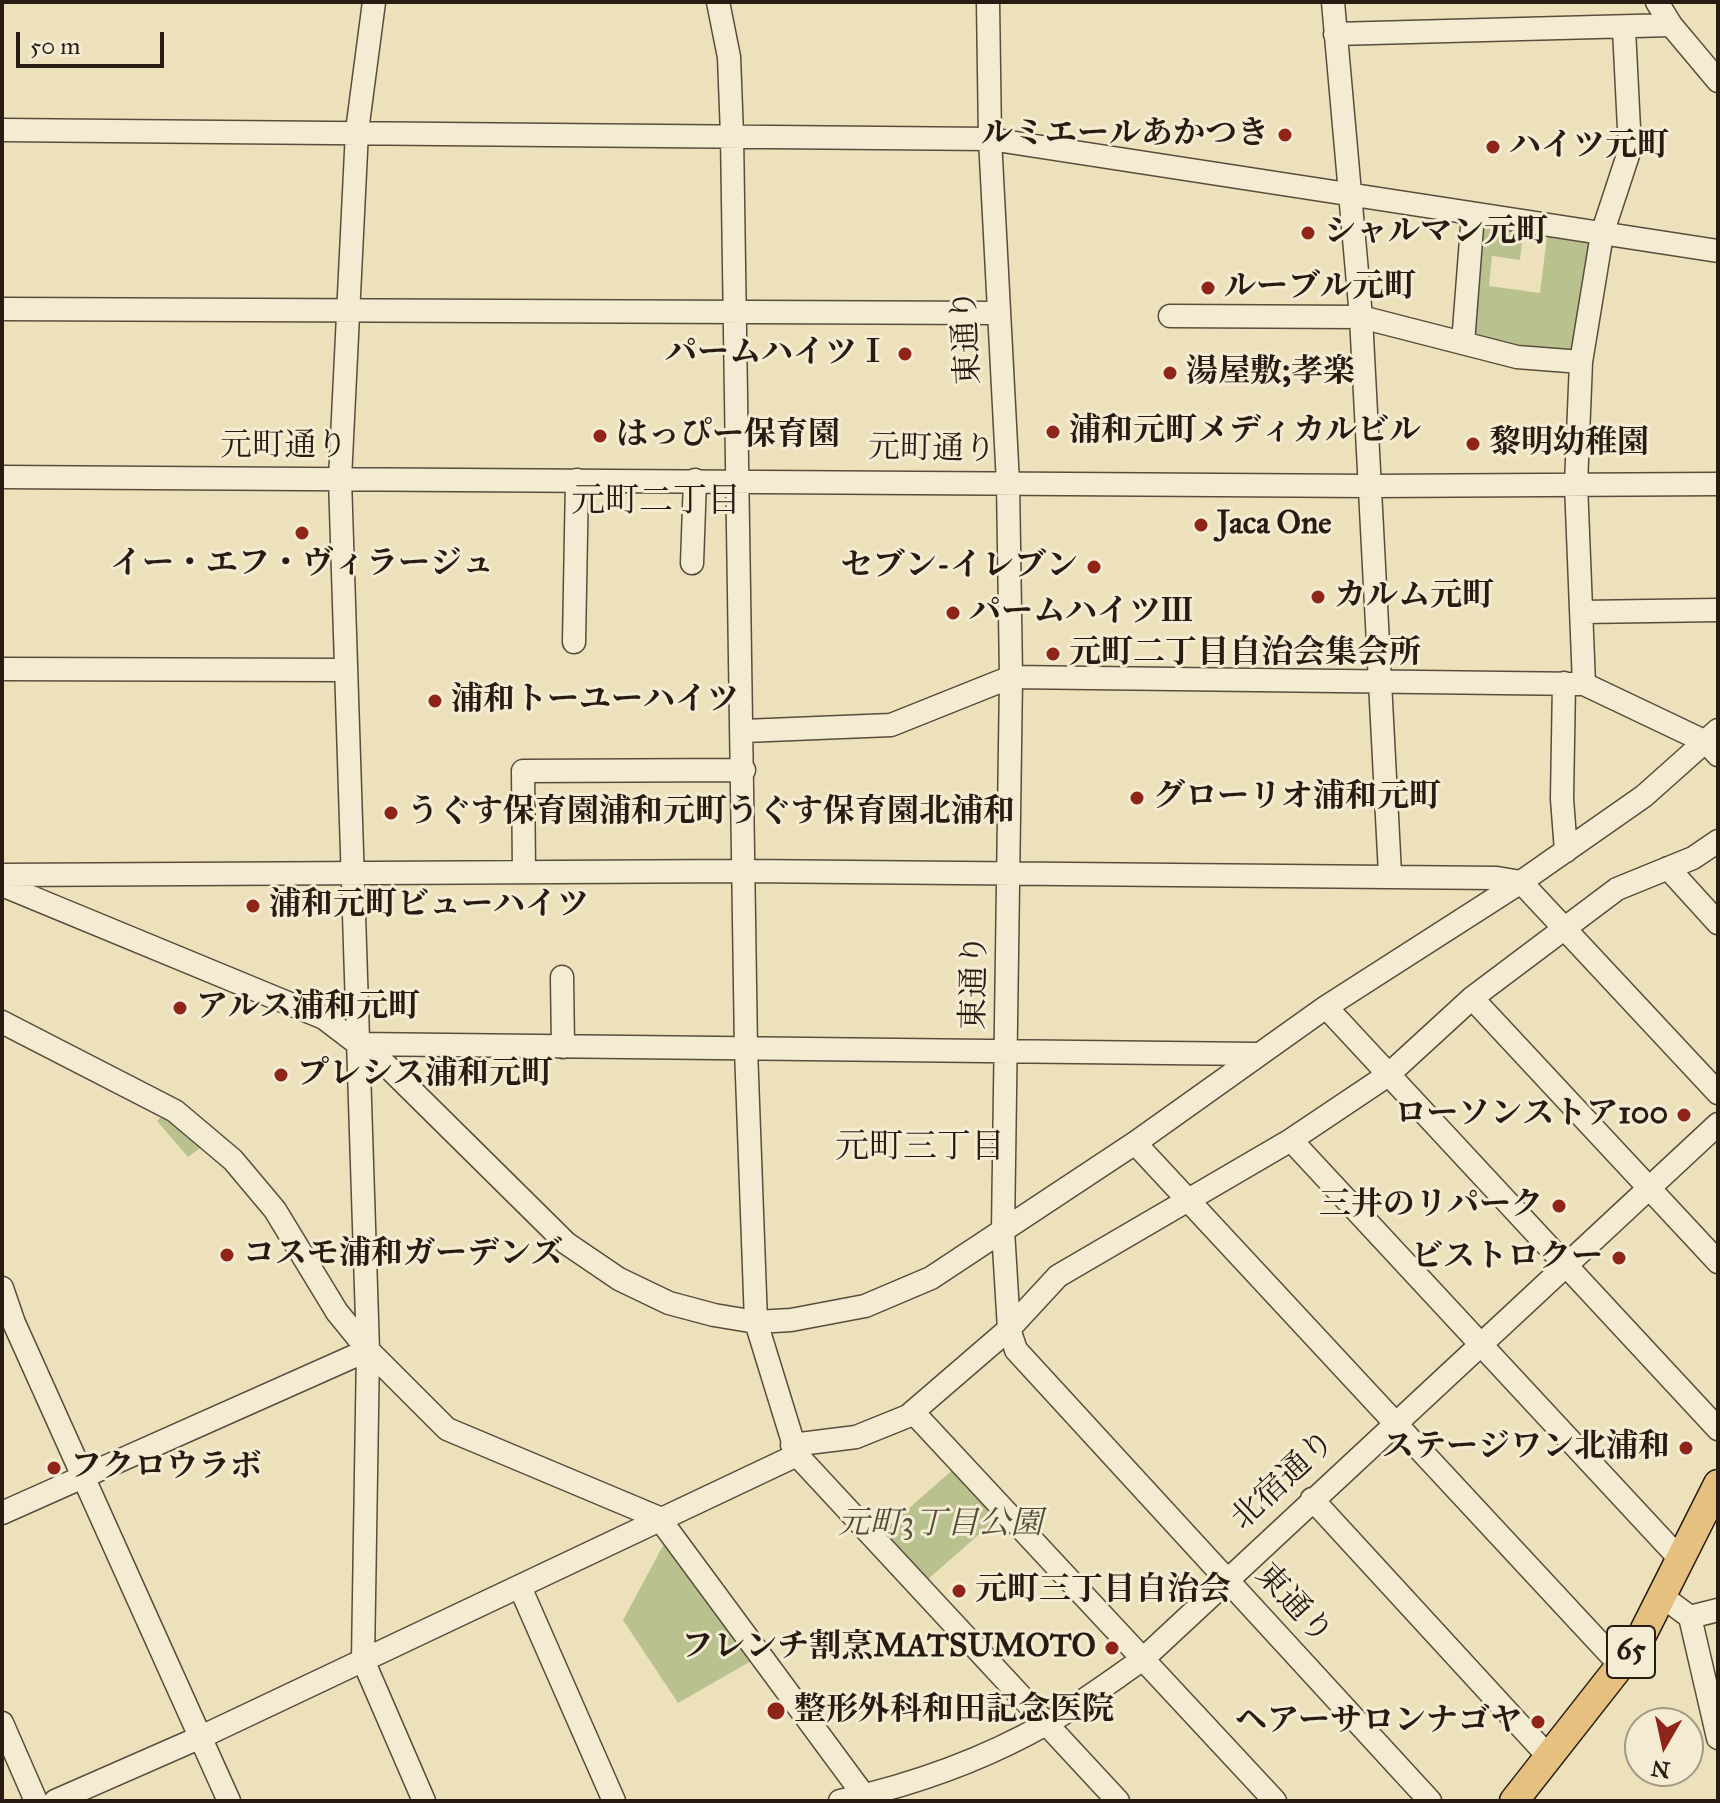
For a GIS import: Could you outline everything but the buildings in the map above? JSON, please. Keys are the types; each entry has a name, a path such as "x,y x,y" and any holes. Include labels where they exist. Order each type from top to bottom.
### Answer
{"main road":[{"name":"65","path":"1514,1801 1621,1666 1663,1597 1718,1484"}],"street":[{"path":"374,2 357,131 340,479 368,1350 363,1660 424,1801"},
{"path":"718,2 729,57 732,135 744,731 746,1049 756,1322 795,1450 1118,1801"},
{"name":"東通り","path":"988,2 990,139 1008,483 1010,873 1003,1230 1009,1329 1016,1350 1430,1801"},
{"path":"1333,2 1361,317 1390,874"},
{"path":"1657,2 1671,25 1718,81"},
{"path":"1335,34 1624,29 1671,25"},
{"path":"1566,851 1562,799 1583,612 1576,484 1581,362 1602,234 1630,149 1624,29"},
{"path":"2,130 990,139 1718,251"},
{"path":"1463,343 1473,214"},
{"path":"2,309 999,313"},
{"path":"1170,316 1361,317 1517,357 1581,362"},
{"name":"元町通り","path":"2,477 1371,486 1718,484"},
{"path":"574,642 577,480"},
{"path":"692,563 695,480"},
{"path":"1583,612 1718,610"},
{"path":"2,669 346,670"},
{"path":"2,885 324,1018 387,1066 544,1223 593,1264 669,1303 756,1322 824,1316 899,1294 1135,1143 1326,1007 1521,882 1644,796 1714,742 1574,684 1382,681 1011,677 891,725 744,731"},
{"path":"524,871 523,771 744,770"},
{"path":"55,1801 201,1737 520,1587 795,1450 856,1437 886,1427 913,1412 1009,1329 1058,1276 1291,1140 1388,1075 1472,998 1617,889 1693,858 1718,841"},
{"path":"1668,868 1718,923"},
{"path":"2,875 744,871 1390,874 1521,882 1718,1093"},
{"path":"562,977 563,1047"},
{"path":"1472,998 1718,1262"},
{"path":"1326,1007 1718,1429"},
{"path":"2,1022 175,1111 233,1160 275,1210 337,1312 368,1350 447,1429 659,1518 865,1798"},
{"path":"357,1044 1257,1054"},
{"name":"北宿通り","path":"840,1801 865,1798 964,1764 1047,1723 1143,1659 1225,1579 1718,1124"},
{"path":"1291,1140 1681,1560"},
{"path":"1135,1143 1621,1666"},
{"path":"2,1288 14,1323 86,1476 229,1801"},
{"path":"2,1513 368,1350"},
{"path":"913,1412 1275,1801"},
{"path":"1312,1499 1549,1757"},
{"path":"520,1587 614,1801"},
{"path":"1663,1597 1690,1617 1718,1738"},
{"path":"1690,1617 1718,1610"},
{"path":"2,1723 36,1801"}],"green space":[{"path":"1478,225 1523,232 1520,260 1492,256 1489,286 1540,293 1547,236 1590,241 1574,356 1517,351 1468,337"},
{"path":"166,1112 203,1146 188,1157 157,1121"},
{"name":"元町3丁目公園","path":"957,1466 1001,1515 927,1580 882,1532"},
{"path":"665,1542 753,1660 678,1703 623,1620"}],"place":[{"name":"ルミエールあかつき","path":"1285,135"},
{"name":"ハイツ元町","path":"1493,147"},
{"name":"シャルマン元町","path":"1308,233"},
{"name":"ルーブル元町","path":"1208,288"},
{"name":"パームハイツⅠ","path":"905,354"},
{"name":"湯屋敷;孝楽","path":"1170,373"},
{"name":"浦和元町メディカルビル","path":"1053,432"},
{"name":"はっぴー保育園","path":"600,436"},
{"name":"黎明幼稚園","path":"1473,444"},
{"name":"Jaca One","path":"1201,525"},
{"name":"イー・エフ・ヴィラージュ","path":"302,533"},
{"name":"セブン-イレブン","path":"1094,567"},
{"name":"カルム元町","path":"1318,597"},
{"name":"パームハイツⅢ","path":"953,613"},
{"name":"元町二丁目自治会集会所","path":"1053,654"},
{"name":"浦和トーユーハイツ","path":"435,701"},
{"name":"グローリオ浦和元町","path":"1137,798"},
{"name":"うぐす保育園浦和元町うぐす保育園北浦和","path":"391,813"},
{"name":"浦和元町ビューハイツ","path":"253,906"},
{"name":"アルス浦和元町","path":"180,1008"},
{"name":"プレシス浦和元町","path":"281,1075"},
{"name":"ローソンストア100","path":"1684,1115"},
{"name":"三井のリパーク","path":"1559,1206"},
{"name":"コスモ浦和ガーデンズ","path":"227,1255"},
{"name":"ビストロクー","path":"1619,1258"},
{"name":"ステージワン北浦和","path":"1686,1448"},
{"name":"フクロウラボ","path":"54,1468"},
{"name":"元町三丁目自治会","path":"959,1591"},
{"name":"フレンチ割烹MATSUMOTO","path":"1112,1648"},
{"name":"整形外科和田記念医院","path":"776,1711"},
{"name":"ヘアーサロンナゴヤ","path":"1538,1722"}],"district":[{"name":"元町二丁目","path":"656,503"},
{"name":"元町三丁目","path":"920,1149"}]}
